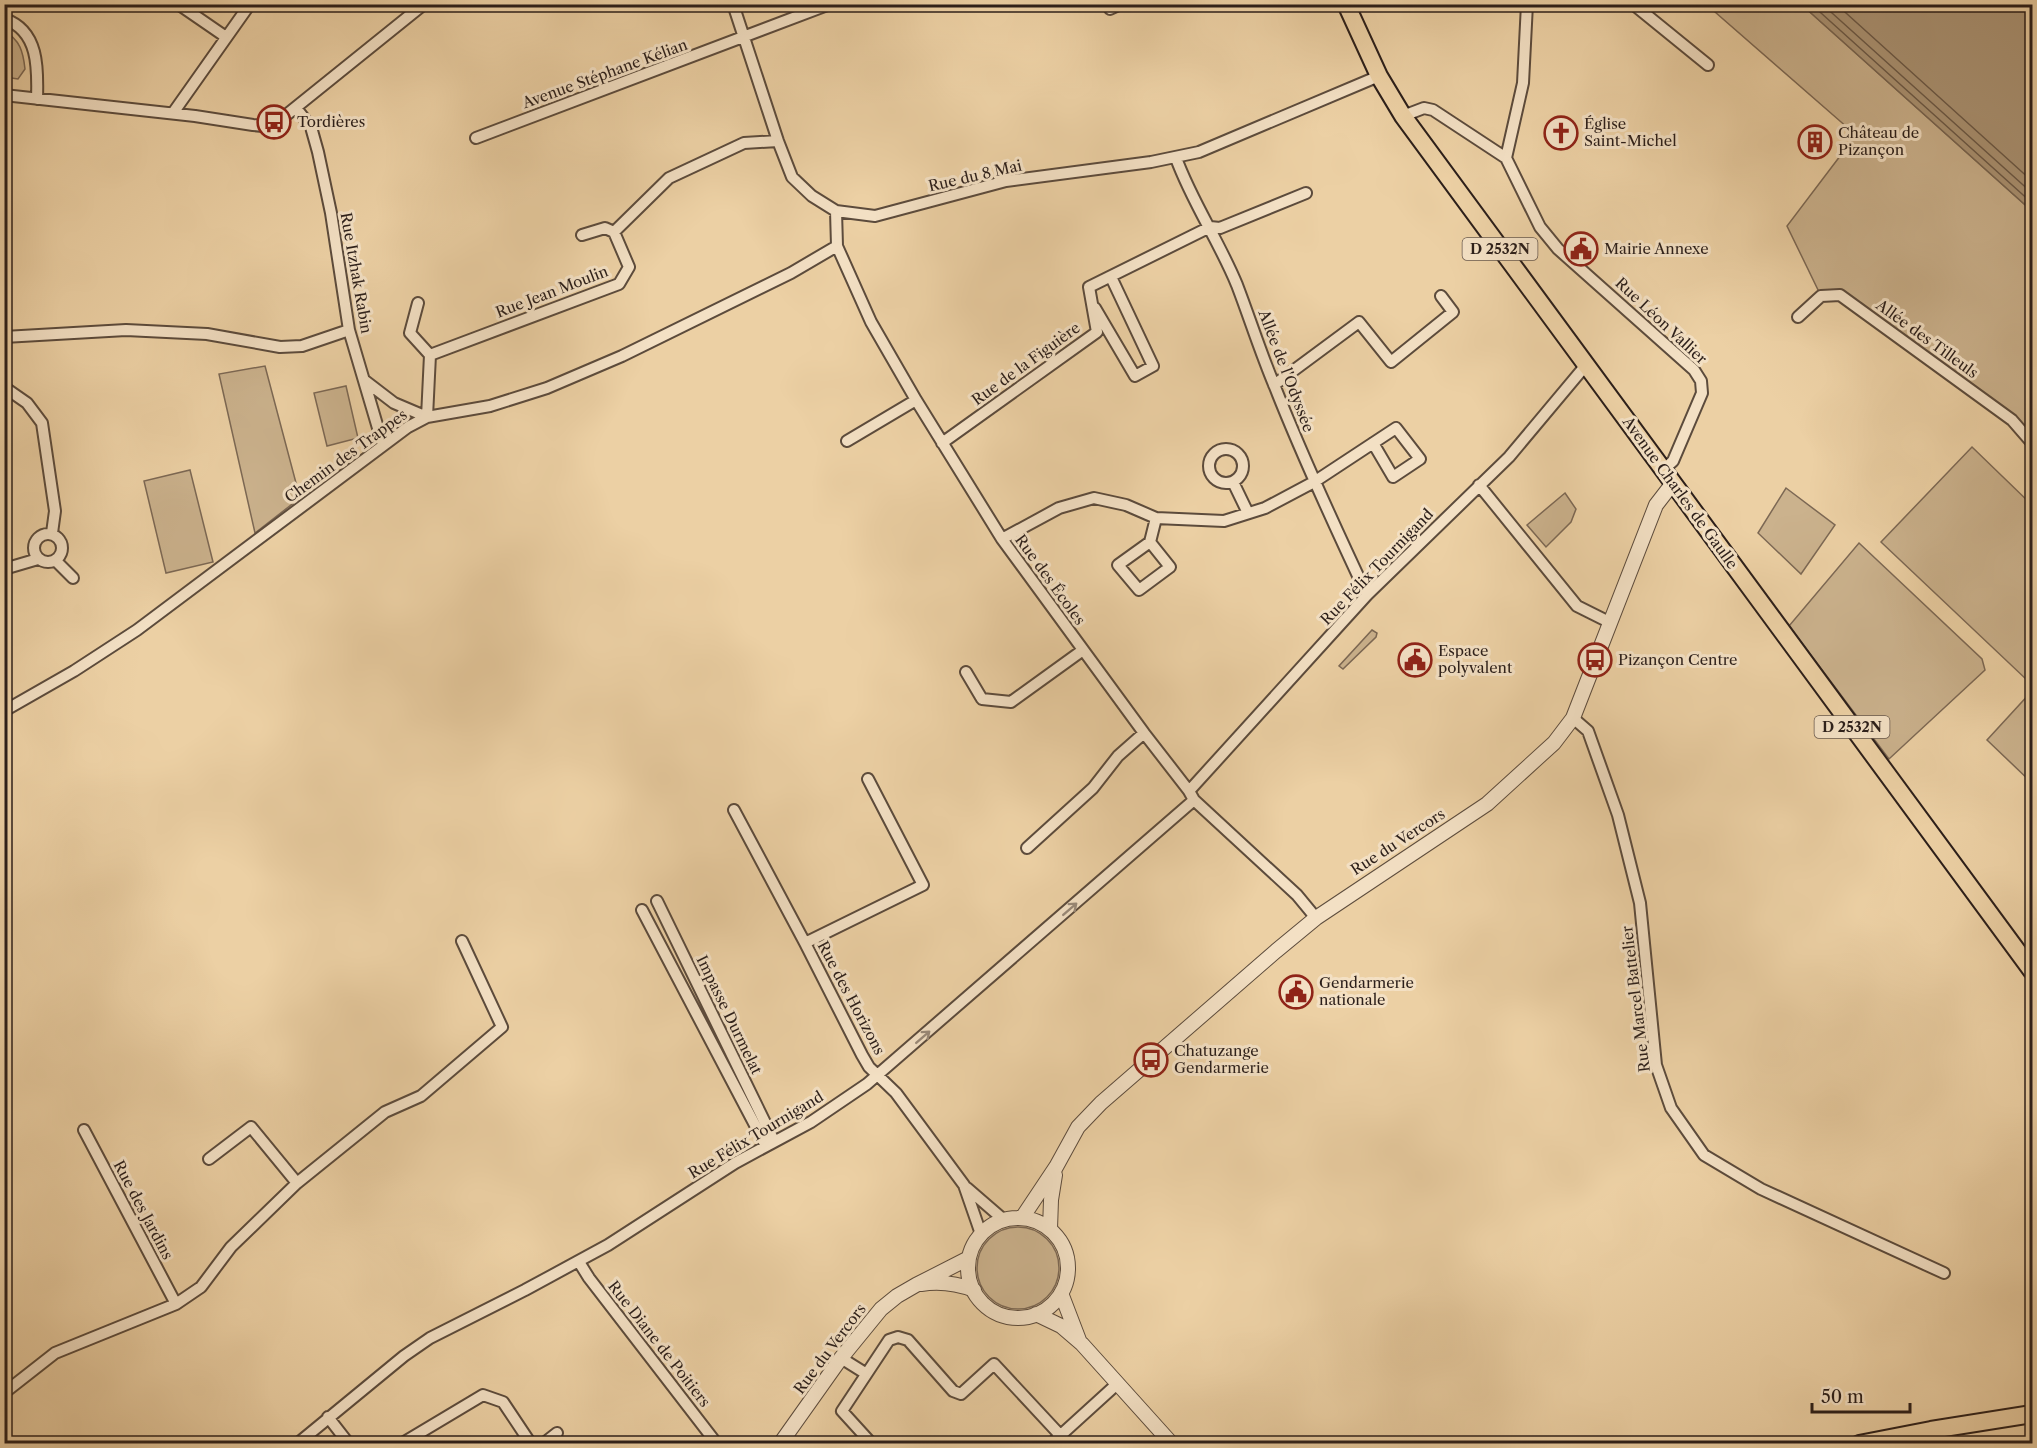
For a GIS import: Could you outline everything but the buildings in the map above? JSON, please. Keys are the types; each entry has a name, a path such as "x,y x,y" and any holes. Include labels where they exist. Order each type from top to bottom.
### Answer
{"main road":[{"name":"Avenue Charles de Gaulle","path":"1346,4 1379,76 1403,116 2032,971"},
{"path":"1859,1443 2032,1414"}],"street":[{"path":"178,4 226,37"},
{"path":"173,113 250,4"},
{"path":"4,95 173,113 263,126 296,108 424,4"},
{"name":"Rue du 8 Mai","path":"733,4 792,177 812,196 836,211 875,216 1006,181 1176,158 1199,152 1379,76"},
{"name":"Avenue Stéphane Kélian","path":"476,138 830,4"},
{"path":"1110,9 1121,4"},
{"path":"1403,116 1424,108 1433,110 1506,158 1523,83 1527,4"},
{"path":"1633,4 1708,65"},
{"path":"4,19 10,20 23,31 33,44 38,80 37,99"},
{"name":"Rue Itzhak Rabin","path":"296,108 311,127 318,152 331,213 349,330 383,445"},
{"path":"582,235 604,228 614,232 669,178 744,143 778,141"},
{"name":"Allée de l'Odyssée","path":"1176,158 1236,284 1314,482 1367,596"},
{"name":"Rue Léon Vallier","path":"1506,158 1540,227 1558,249 1694,370 1701,381 1702,393 1668,477"},
{"path":"1111,277 1153,366 1135,376 1092,302 1089,287 1210,227 1220,228 1306,193"},
{"name":"Rue des Écoles","path":"836,211 837,246 871,322 1002,539 1192,796 1297,895 1316,918"},
{"name":"Rue Jean Moulin","path":"430,355 619,284 629,267 614,232"},
{"name":"Chemin des Trappes","path":"4,711 74,671 137,630 408,427 427,417 490,406 547,388 622,356 791,273 837,246"},
{"name":"Allée des Tilleuls","path":"1798,317 1821,296 1840,295 2012,420 2032,442"},
{"path":"1274,385 1359,322 1390,362 1453,312 1441,296"},
{"name":"Rue de la Figuière","path":"942,443 1097,332 1092,302"},
{"path":"364,380 394,403 427,417 430,355 410,333 418,303"},
{"path":"4,337 126,330 207,334 280,347 302,346 349,330"},
{"name":"Rue Félix Tournigand","path":"297,1443 404,1356 430,1338 608,1245 735,1163 810,1122 878,1075 1192,796 1367,596 1509,457 1586,365"},
{"path":"4,387 27,403 42,423 55,511 52,533"},
{"path":"847,441 916,400"},
{"path":"1002,539 1059,508 1094,498 1126,505 1156,518 1224,521 1266,508 1314,482 1373,443 1396,428 1420,459 1394,477 1373,443"},
{"name":"Rue du Vercors","path":"1022,1218 1056,1167 1069,1141 1089,1114 1316,918 1487,804 1554,743 1573,718 1668,477"},
{"path":"1233,482 1248,513"},
{"path":"1479,485 1577,606 1609,622"},
{"path":"1150,542 1170,567 1139,590 1118,565 1150,542 1156,518"},
{"path":"52,533 60,539 63,551 56,561 46,563 38,558 34,545 41,535 52,533"},
{"path":"4,569 38,558"},
{"path":"56,561 73,578"},
{"path":"966,672 982,699 1011,702 1083,650"},
{"name":"Rue Marcel Battelier","path":"1573,718 1588,731 1618,815 1640,903 1656,1065 1671,1108 1704,1155 1761,1189 1944,1273"},
{"path":"1027,848 1093,788 1118,756 1144,733"},
{"path":"805,943 923,885 868,778"},
{"name":"Rue des Horizons","path":"734,810 869,1066 896,1093 964,1185 1004,1220"},
{"name":"Impasse Durmelat","path":"657,901 770,1144"},
{"path":"642,910 770,1144"},
{"path":"4,1393 55,1353 176,1304 201,1287 231,1247 297,1183 385,1112 421,1096 502,1027 462,941"},
{"path":"209,1159 251,1127 297,1183"},
{"name":"Rue des Jardins","path":"84,1130 176,1304"},
{"name":"Rue du Vercors","path":"1050,1229 1056,1167"},
{"name":"Rue des Horizons","path":"964,1185 981,1234"},
{"path":"1022,1218 1050,1229 1064,1248 1067,1259 1066,1282 1061,1293 1046,1309 1024,1317 1000,1314 989,1309 974,1290 968,1269 971,1249 981,1234 996,1223 1022,1218"},
{"name":"Rue du Vercors","path":"780,1443 881,1309 916,1284 969,1258"},
{"name":"Rue Diane de Poitiers","path":"579,1262 717,1443"},
{"path":"916,1284 951,1283 974,1290"},
{"path":"1061,1293 1082,1344"},
{"path":"1036,1314 1061,1326 1082,1344 1172,1443"},
{"path":"872,1443 842,1411 889,1340 898,1337 908,1340 953,1391 961,1394 994,1364 1060,1435"},
{"path":"842,1358 865,1373"},
{"path":"1051,1443 1117,1384"},
{"path":"401,1443 483,1395 503,1402 531,1443"},
{"path":"328,1417 349,1443"},
{"path":"543,1443 557,1433"}],"shaded area":[{"path":"1707,5 1802,5 2032,211 2032,443 2012,420 1840,295 1821,296 1787,226 1856,135"},
{"path":"4,31 14,38 22,51 25,69 18,79 5,77"},
{"path":"265,366 300,498 255,533 219,374"},
{"path":"346,386 358,438 327,446 314,393"},
{"path":"1972,447 2032,505 2032,676 2028,681 1881,542"},
{"path":"190,470 213,562 166,573 144,481"},
{"path":"1786,488 1835,525 1801,574 1758,533"},
{"path":"1565,493 1576,509 1571,522 1546,547 1527,525"},
{"path":"1859,543 1982,659 1985,670 1889,759 1789,626"},
{"path":"1372,630 1377,633 1376,637 1343,669 1339,666"},
{"path":"2032,691 2032,783 1987,740"},
{"path":"1018,1227 1034,1230 1047,1239 1056,1252 1059,1268 1056,1284 1047,1297 1034,1306 1018,1309 1002,1306 989,1297 980,1284 977,1268 980,1252 989,1239 1002,1230"}],"water":[{"path":"1802,5 2032,5 2032,211"}],"place":[{"name":"Tordières","path":"274,122"},
{"name":"Église Saint-Michel","path":"1561,133"},
{"name":"Château de Pizançon","path":"1815,142"},
{"name":"Mairie Annexe","path":"1581,249"},
{"name":"Espace polyvalent","path":"1415,660"},
{"name":"Pizançon Centre","path":"1595,660"},
{"name":"Gendarmerie nationale","path":"1296,992"},
{"name":"Chatuzange Gendarmerie","path":"1151,1060"}]}
